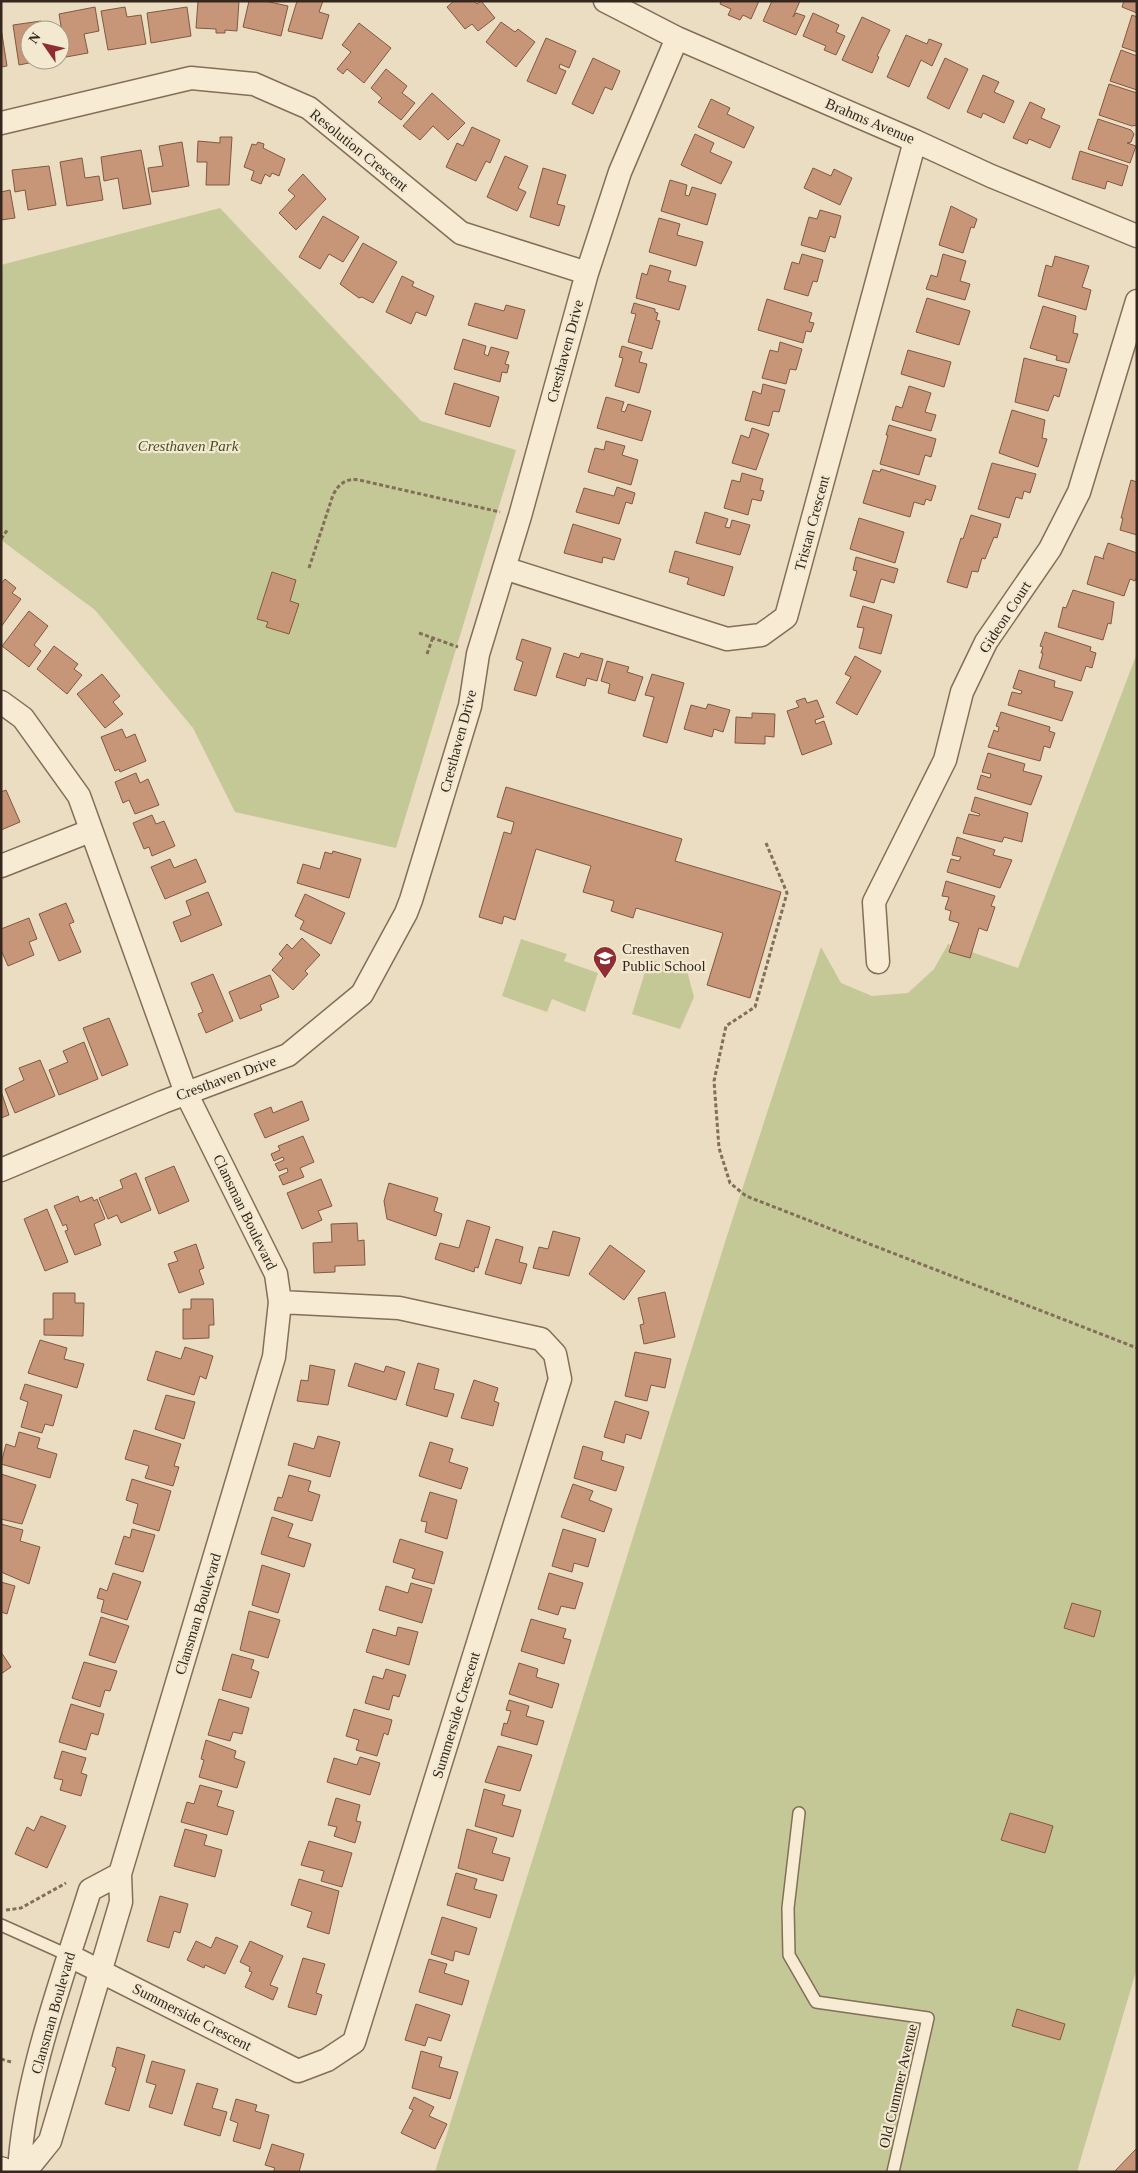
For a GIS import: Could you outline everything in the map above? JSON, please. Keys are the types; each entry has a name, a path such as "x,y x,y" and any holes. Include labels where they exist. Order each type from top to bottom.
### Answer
{"street":[{"name":"Brahms Avenue","path":"605,1 677,38 991,176 1137,236"},
{"name":"Cresthaven Drive","path":"1,1170 186,1093 288,1055 362,994 406,913 411,900 470,706 478,654 520,516 587,273 620,172 677,38"},
{"name":"Resolution Crescent","path":"1,123 191,78 254,84 309,108 461,233 587,273"},
{"name":"Tristan Crescent","path":"504,568 727,639 761,635 786,617 915,141"},
{"name":"Gideon Court","path":"878,962 874,902 945,760 962,692 986,642 1050,549 1080,492 1137,301"},
{"name":"Clansman Boulevard","path":"1,702 23,718 79,796 186,1093 276,1274 280,1302 274,1357 120,1874 121,1902 50,2141 25,2172"},
{"path":"1,866 90,830"},
{"name":"Summerside Crescent","path":"70,1956 298,2071 327,2060 354,2042 560,1380 555,1354 541,1339 399,1308 280,1302"},
{"name":"Clansman Boulevard","path":"19,2172 21,2132 35,2072 90,1890 120,1874"}],"lane":[{"name":"Old Cummer Avenue","path":"799,1813 788,1908 789,1956 816,2002 928,2018 893,2172"},
{"path":"1,1925 70,1956"}],"path":[{"path":"309,568 333,495 339,486 349,480 359,480 520,516"},
{"path":"1,539 8,529"},
{"path":"419,633 478,654"},
{"path":"427,654 433,637"},
{"path":"766,844 787,893 755,1007 726,1026 714,1080 719,1148 730,1182 746,1196 1137,1348"},
{"path":"1,1910 21,1908 66,1883"},
{"path":"1,2059 11,2062"}],"green space":[{"name":"Cresthaven Park","path":"220,208 421,421 516,450 396,848 235,812 193,728 95,610 1,540 1,265"},
{"path":"1137,653 1137,1968 1077,2172 435,2172 726,1239 821,947 841,983 872,996 908,993 934,969 948,944 1018,968"},
{"path":"521,939 567,954 564,961 598,973 585,1012 552,999 547,1012 502,996"},
{"path":"649,959 687,971 694,997 680,1029 632,1014"}],"building":[{"path":"198,1 239,1 237,31 225,30 225,33 216,33 216,29 196,28"},
{"path":"249,1 265,1 288,6 281,36 243,27"},
{"path":"297,1 323,1 319,12 329,15 322,39 288,31"},
{"path":"454,1 474,1 477,4 481,1 495,18 478,31 472,24 465,29 447,7"},
{"path":"721,1 759,1 751,19 743,15 740,20 728,15 731,9 720,4"},
{"path":"772,1 800,1 793,17 796,13 805,16 796,35 763,21"},
{"path":"1124,1 1137,1 1137,13 1122,7"},
{"path":"95,7 99,31 84,34 88,53 70,56 70,20 60,20 59,14"},
{"path":"125,7 127,17 141,15 146,44 108,50 101,11"},
{"path":"187,7 191,36 151,43 147,13"},
{"path":"813,13 839,25 836,32 845,36 836,55 824,50 826,46 803,36"},
{"path":"1132,15 1137,17 1137,52 1122,47"},
{"path":"862,17 890,30 877,56 879,57 872,73 842,60"},
{"path":"501,22 515,32 518,29 535,42 516,67 486,42"},
{"path":"359,23 391,48 364,83 347,69 343,74 337,69 351,52 342,45"},
{"path":"20,24 19,65 13,25"},
{"path":"1,28 7,66 1,67"},
{"path":"906,35 927,44 929,39 942,44 932,66 921,60 909,87 887,77"},
{"path":"546,38 576,51 569,68 560,64 559,68 566,71 556,94 527,81"},
{"path":"1121,50 1137,56 1137,90 1110,81"},
{"path":"593,58 620,71 612,90 605,87 593,114 572,104"},
{"path":"945,58 968,69 949,109 927,98"},
{"path":"386,69 407,86 402,93 415,103 401,120 378,102 382,98 371,88"},
{"path":"983,75 999,82 994,92 1014,101 1004,123 983,113 981,118 967,112"},
{"path":"1109,84 1137,93 1137,125 1132,126 1099,115"},
{"path":"432,93 465,123 448,140 433,126 420,140 403,126"},
{"path":"711,99 730,108 727,114 754,127 744,148 698,127"},
{"path":"1030,102 1045,109 1041,118 1060,126 1050,148 1029,139 1027,144 1013,138"},
{"path":"1098,119 1131,130 1134,134 1131,142 1127,143 1136,146 1130,163 1088,149"},
{"path":"472,127 500,140 490,163 486,161 476,181 446,167 457,143 463,146"},
{"path":"695,134 714,143 710,152 732,162 721,184 681,165"},
{"path":"220,137 232,137 229,185 206,185 207,162 197,162 198,141 220,143"},
{"path":"182,142 189,186 152,192 148,168 163,166 159,146"},
{"path":"258,142 264,144 263,148 285,159 279,176 272,173 270,177 265,174 261,184 251,180 254,171 244,167 252,144 256,145"},
{"path":"141,150 151,204 123,209 118,178 104,181 101,157"},
{"path":"1080,151 1128,166 1122,186 1107,181 1105,189 1072,179"},
{"path":"505,156 528,166 518,188 526,192 517,211 487,197"},
{"path":"82,158 85,178 99,176 103,200 67,206 60,162"},
{"path":"49,166 56,205 28,210 25,190 15,192 12,170"},
{"path":"543,168 566,175 557,204 565,206 559,226 530,217"},
{"path":"813,168 831,176 834,169 852,178 840,205 804,188"},
{"path":"303,174 326,199 296,230 279,213 295,196 288,190"},
{"path":"670,180 687,185 685,195 689,196 692,187 716,194 707,225 661,211"},
{"path":"10,190 15,218 1,220 1,192"},
{"path":"951,206 977,219 974,228 971,227 963,253 939,245"},
{"path":"820,210 841,216 835,238 830,236 825,252 801,245 809,217 817,219"},
{"path":"323,216 359,237 343,262 329,254 320,269 299,257"},
{"path":"659,218 680,224 677,235 703,242 696,266 649,252"},
{"path":"363,243 397,262 373,303 362,297 359,298 340,284"},
{"path":"802,254 823,260 817,282 813,281 808,296 784,289 792,262 799,264"},
{"path":"943,254 966,261 960,281 970,284 965,300 926,289 931,275 937,277"},
{"path":"1055,256 1089,266 1082,287 1091,290 1086,310 1038,296 1046,265 1052,267"},
{"path":"650,265 671,271 668,281 686,286 679,310 636,298 642,273 647,275"},
{"path":"402,276 414,282 412,286 434,296 426,316 416,312 411,324 386,312"},
{"path":"927,298 970,311 959,345 916,332"},
{"path":"767,299 812,313 809,322 814,323 811,332 806,331 803,343 758,330"},
{"path":"475,303 504,311 506,305 525,310 517,339 468,325"},
{"path":"634,303 655,309 655,312 658,313 656,320 660,321 652,349 628,342 636,314 631,313"},
{"path":"1043,306 1076,316 1073,333 1078,334 1069,363 1056,360 1057,356 1030,348"},
{"path":"463,339 486,346 484,354 488,356 491,347 509,352 505,364 509,365 507,373 502,372 500,382 454,369"},
{"path":"780,342 802,349 796,370 790,369 786,384 762,378 770,350 778,352"},
{"path":"622,346 642,352 639,362 647,364 639,393 615,386 623,358 619,357"},
{"path":"908,350 951,362 944,387 901,374"},
{"path":"1024,358 1067,369 1059,397 1054,395 1048,411 1015,402"},
{"path":"454,383 499,397 490,427 445,414"},
{"path":"763,384 785,390 779,412 773,411 769,426 745,420 753,391 761,394"},
{"path":"909,386 931,393 925,412 936,415 931,431 892,420 896,406 902,408"},
{"path":"606,397 624,402 621,411 625,412 628,404 651,411 642,441 597,428"},
{"path":"1012,410 1045,420 1042,438 1047,439 1038,467 999,453"},
{"path":"889,425 936,439 931,457 925,455 919,475 880,464"},
{"path":"752,428 769,434 756,470 732,463 741,435 749,438"},
{"path":"606,441 625,446 622,455 638,460 631,485 588,472 595,448 604,450"},
{"path":"992,463 1036,474 1030,493 1024,491 1022,499 1016,497 1009,518 978,509"},
{"path":"881,469 936,486 931,501 926,499 924,505 914,502 910,517 863,503 873,470 880,472"},
{"path":"742,473 763,479 760,490 764,491 761,501 752,499 748,515 724,508 732,480 740,482"},
{"path":"1131,480 1137,482 1137,535 1120,530 1123,518 1121,518"},
{"path":"617,487 635,493 632,504 626,502 619,524 576,512 584,488 614,496"},
{"path":"705,512 728,519 725,527 730,528 732,520 750,525 740,555 696,543"},
{"path":"971,515 1001,524 997,538 994,537 985,559 982,558 978,572 972,571 967,588 947,582 961,538 963,539"},
{"path":"859,518 904,532 895,563 850,549"},
{"path":"573,524 621,539 614,560 603,557 602,563 564,553"},
{"path":"1108,543 1137,553 1137,576 1135,581 1130,579 1124,596 1087,584 1095,556 1104,559"},
{"path":"675,551 733,567 724,596 687,584 689,578 669,572"},
{"path":"856,557 898,569 894,583 881,579 874,603 850,596 857,571 853,570"},
{"path":"272,572 296,580 290,601 299,604 289,634 266,627 268,622 257,619"},
{"path":"5,579 16,588 12,593 21,599 1,627 1,584"},
{"path":"1073,590 1114,602 1111,624 1108,623 1103,640 1058,627 1063,607 1066,608"},
{"path":"863,606 892,615 881,654 859,648 864,628 857,627"},
{"path":"29,611 48,626 34,645 41,651 29,667 2,646"},
{"path":"1045,632 1091,647 1090,651 1096,653 1092,668 1086,666 1081,681 1039,668 1043,653 1041,653 1043,647 1040,646"},
{"path":"522,639 551,648 536,696 514,690 523,662 516,659"},
{"path":"54,646 78,664 74,669 82,675 67,694 37,669"},
{"path":"564,653 579,658 581,653 603,659 597,681 587,678 585,686 556,677"},
{"path":"855,656 881,671 857,715 836,703 851,677 845,674"},
{"path":"607,661 629,667 627,672 643,677 635,701 608,693 610,684 601,681"},
{"path":"1019,670 1055,681 1054,687 1073,692 1062,721 1008,705 1012,692 1021,694 1022,691 1013,688"},
{"path":"102,674 120,696 113,702 123,714 105,728 77,694"},
{"path":"652,674 684,683 667,743 643,736 654,697 645,695"},
{"path":"805,698 807,703 817,700 824,717 815,720 816,724 824,721 832,744 802,755 787,711 799,707 796,701"},
{"path":"708,704 730,710 723,732 714,729 712,737 684,729 691,705 706,709"},
{"path":"1001,712 1050,727 1049,731 1055,733 1050,748 1044,746 1040,761 988,747 994,730 998,732 999,727 996,726"},
{"path":"752,713 775,714 774,737 765,736 765,744 735,743 736,717 752,718"},
{"path":"122,729 126,738 135,734 146,761 120,772 119,769 115,771 101,737"},
{"path":"988,753 1025,764 1023,771 1042,776 1031,805 977,789 981,775 990,778 991,774 982,772"},
{"path":"136,773 140,783 148,779 159,805 135,814 129,800 123,803 115,782"},
{"path":"506,787 682,839 675,861 781,892 750,998 707,985 723,933 636,908 633,918 611,911 614,901 583,892 591,866 536,849 515,920 504,916 502,924 479,917 504,832 511,834 514,822 497,817"},
{"path":"6,790 20,822 1,830 1,792"},
{"path":"975,797 1028,813 1022,842 1004,837 1002,842 963,833 969,814 979,816 980,814 971,811"},
{"path":"152,815 156,824 164,821 175,846 152,856 149,847 144,849 133,823"},
{"path":"957,837 995,850 993,855 1012,860 1000,888 947,872 951,859 959,861 961,857 952,855"},
{"path":"333,851 361,859 349,898 297,883 303,864 320,869 325,852 332,854"},
{"path":"170,859 174,868 196,859 206,882 165,899 151,867"},
{"path":"946,881 995,896 991,906 995,907 987,931 979,928 970,958 949,952 959,923 949,920 951,911 945,909 949,897 942,896"},
{"path":"208,892 222,925 181,942 173,922 191,915 186,901"},
{"path":"305,894 345,913 331,944 300,929 304,921 295,916"},
{"path":"66,903 74,922 69,924 81,952 59,961 39,914"},
{"path":"29,918 37,939 29,942 34,955 8,966 1,950 1,929"},
{"path":"302,938 320,955 305,971 308,974 293,990 272,970 283,958 279,954 287,944 292,949"},
{"path":"213,974 233,1021 206,1033 198,1014 203,1012 191,983"},
{"path":"270,975 279,997 260,1005 262,1010 240,1019 229,992"},
{"path":"109,1018 128,1065 102,1076 83,1028"},
{"path":"84,1042 98,1079 59,1095 49,1070 68,1062 63,1051"},
{"path":"40,1060 55,1096 15,1113 5,1089 24,1080 19,1068"},
{"path":"1,1091 9,1115 1,1118"},
{"path":"302,1101 309,1120 265,1138 254,1114 271,1107 273,1113"},
{"path":"303,1136 314,1162 300,1168 304,1177 283,1185 279,1176 288,1172 287,1168 279,1171 275,1164 284,1160 283,1157 274,1161 271,1154 280,1150 278,1146"},
{"path":"174,1166 189,1201 159,1214 145,1178"},
{"path":"136,1173 151,1210 121,1223 117,1215 108,1219 99,1198 123,1188 120,1180"},
{"path":"321,1179 332,1206 318,1211 322,1220 302,1229 287,1193"},
{"path":"389,1183 438,1198 434,1211 442,1214 436,1236 387,1219 384,1201"},
{"path":"78,1196 80,1202 92,1197 94,1201 97,1199 105,1219 94,1224 101,1245 75,1255 65,1231 68,1230 66,1224 63,1226 54,1206"},
{"path":"47,1209 68,1262 45,1271 24,1219"},
{"path":"467,1220 490,1227 478,1268 475,1267 474,1272 435,1259 440,1243 459,1248"},
{"path":"357,1223 358,1241 364,1240 365,1265 335,1266 335,1272 314,1273 313,1243 332,1242 331,1224"},
{"path":"553,1231 580,1238 569,1276 533,1268 539,1247 548,1249"},
{"path":"496,1239 523,1247 519,1262 527,1264 521,1284 485,1274"},
{"path":"196,1244 204,1268 199,1270 204,1284 179,1293 168,1264 178,1261 174,1252"},
{"path":"610,1245 645,1271 624,1300 589,1274"},
{"path":"665,1292 675,1337 644,1344 640,1325 644,1324 638,1298"},
{"path":"53,1293 75,1293 75,1303 84,1303 83,1336 44,1335 44,1319 53,1319"},
{"path":"191,1299 213,1299 214,1325 209,1325 209,1338 183,1339 183,1309 191,1309"},
{"path":"40,1340 67,1348 64,1359 84,1364 77,1388 28,1373"},
{"path":"185,1347 213,1356 206,1379 200,1376 194,1395 147,1380 156,1351 181,1359"},
{"path":"635,1352 671,1359 665,1388 651,1385 647,1401 625,1396"},
{"path":"355,1363 384,1372 386,1366 405,1372 396,1400 348,1386"},
{"path":"418,1363 439,1369 434,1389 454,1394 447,1417 406,1405"},
{"path":"310,1365 335,1370 328,1405 297,1401 301,1380 308,1381"},
{"path":"474,1380 498,1388 494,1401 499,1403 493,1426 461,1418"},
{"path":"25,1384 62,1395 53,1426 45,1424 42,1433 21,1427 28,1402 20,1399"},
{"path":"166,1395 195,1402 184,1439 155,1429"},
{"path":"615,1401 649,1412 641,1439 626,1434 624,1443 604,1437"},
{"path":"134,1430 181,1444 174,1466 179,1467 173,1486 145,1478 149,1466 125,1459"},
{"path":"19,1432 40,1438 37,1448 57,1454 50,1478 1,1464 6,1444 15,1447"},
{"path":"318,1436 340,1442 330,1477 288,1465 294,1443 314,1449"},
{"path":"430,1442 453,1449 449,1462 468,1468 461,1489 419,1476"},
{"path":"583,1446 603,1452 601,1460 624,1467 616,1491 574,1478"},
{"path":"1,1474 36,1485 22,1524 1,1519"},
{"path":"289,1475 311,1481 308,1491 320,1495 312,1521 274,1510 278,1497 282,1498"},
{"path":"132,1479 171,1491 159,1531 133,1523 138,1504 126,1500"},
{"path":"573,1484 593,1491 589,1500 612,1509 604,1532 561,1517"},
{"path":"430,1492 457,1500 447,1539 425,1532 427,1522 421,1521"},
{"path":"272,1517 293,1524 288,1537 311,1544 304,1567 261,1554"},
{"path":"1,1524 23,1530 20,1541 40,1547 29,1584 1,1572"},
{"path":"132,1529 155,1535 143,1572 115,1564 124,1536 130,1538"},
{"path":"563,1529 596,1539 588,1567 574,1563 572,1572 552,1566"},
{"path":"400,1539 443,1552 434,1584 412,1578 415,1569 393,1562"},
{"path":"262,1565 290,1574 278,1613 252,1605"},
{"path":"113,1573 141,1582 127,1620 101,1612 104,1600 97,1598 100,1588 107,1591"},
{"path":"549,1573 583,1583 575,1609 561,1606 558,1615 538,1609"},
{"path":"1,1582 15,1586 7,1614 1,1612"},
{"path":"411,1583 432,1589 422,1623 379,1610 386,1586 408,1593"},
{"path":"1072,1603 1101,1611 1094,1637 1064,1628"},
{"path":"249,1611 280,1620 268,1658 240,1650"},
{"path":"101,1617 129,1626 115,1663 89,1655"},
{"path":"531,1619 566,1629 563,1638 571,1640 564,1664 521,1651"},
{"path":"398,1627 418,1632 409,1665 366,1652 373,1629 396,1636"},
{"path":"1,1652 11,1667 1,1674"},
{"path":"232,1654 254,1660 251,1669 259,1672 251,1698 222,1690"},
{"path":"84,1662 117,1671 110,1691 105,1690 100,1707 72,1698"},
{"path":"519,1663 538,1669 536,1677 559,1684 552,1708 509,1694"},
{"path":"386,1669 406,1675 399,1697 393,1695 389,1710 365,1703 373,1676 383,1679"},
{"path":"219,1699 249,1708 242,1734 233,1732 230,1741 208,1735"},
{"path":"509,1700 529,1706 526,1716 544,1721 537,1745 501,1735 504,1723 507,1724 511,1711 506,1710"},
{"path":"71,1704 104,1714 98,1735 91,1733 86,1750 59,1742"},
{"path":"354,1709 392,1720 388,1735 384,1733 377,1756 356,1750 359,1740 346,1736"},
{"path":"206,1740 236,1751 234,1758 245,1762 237,1788 199,1777 204,1760 201,1759"},
{"path":"498,1746 532,1755 520,1791 485,1782"},
{"path":"62,1751 86,1758 81,1773 87,1775 81,1796 60,1790 63,1780 54,1778"},
{"path":"360,1757 380,1763 370,1795 327,1782 334,1758 357,1765"},
{"path":"200,1785 222,1791 217,1806 234,1811 227,1835 181,1822 187,1802 194,1804"},
{"path":"484,1789 505,1795 502,1805 521,1810 513,1837 475,1826"},
{"path":"336,1798 360,1805 356,1821 361,1822 355,1843 334,1836 337,1827 328,1825"},
{"path":"1010,1813 1053,1826 1045,1853 1001,1840"},
{"path":"41,1816 66,1826 47,1868 15,1854 27,1827 34,1831"},
{"path":"185,1829 207,1835 204,1845 222,1850 215,1877 174,1866"},
{"path":"467,1829 497,1838 492,1853 510,1858 503,1881 458,1868"},
{"path":"309,1841 352,1853 342,1887 321,1881 324,1871 301,1865"},
{"path":"456,1873 477,1879 474,1889 497,1895 490,1918 447,1905"},
{"path":"299,1879 339,1891 329,1934 307,1927 312,1912 291,1905"},
{"path":"160,1896 188,1904 180,1933 174,1931 169,1948 147,1941"},
{"path":"442,1917 477,1928 469,1955 455,1951 453,1961 431,1954"},
{"path":"216,1937 238,1946 225,1974 205,1965 204,1968 187,1960 196,1941 211,1948"},
{"path":"250,1941 283,1956 270,1985 278,1988 273,2000 245,1987 252,1972 249,1971 250,1967 240,1962"},
{"path":"303,1958 325,1964 316,1993 322,1995 316,2015 288,2007"},
{"path":"429,1959 447,1964 444,1973 469,1981 462,2005 419,1992"},
{"path":"416,2004 450,2015 441,2041 428,2037 425,2046 405,2040"},
{"path":"1017,2009 1065,2024 1060,2040 1012,2026"},
{"path":"117,2047 145,2055 129,2111 105,2104 116,2068 112,2066"},
{"path":"421,2051 442,2057 439,2067 458,2072 450,2099 412,2088"},
{"path":"152,2061 185,2070 172,2114 149,2107 156,2085 146,2082"},
{"path":"197,2083 218,2089 212,2108 227,2112 220,2136 184,2125"},
{"path":"414,2097 434,2107 429,2116 447,2124 435,2149 401,2133 413,2110 409,2108"},
{"path":"236,2099 257,2105 255,2111 269,2115 260,2149 233,2141 238,2123 230,2120"},
{"path":"272,2144 304,2154 299,2172 273,2172 275,2168 265,2165"},
{"path":"1137,2148 1137,2172 1114,2172"}],"place":[{"name":"Cresthaven Public School","path":"605,979"}]}
